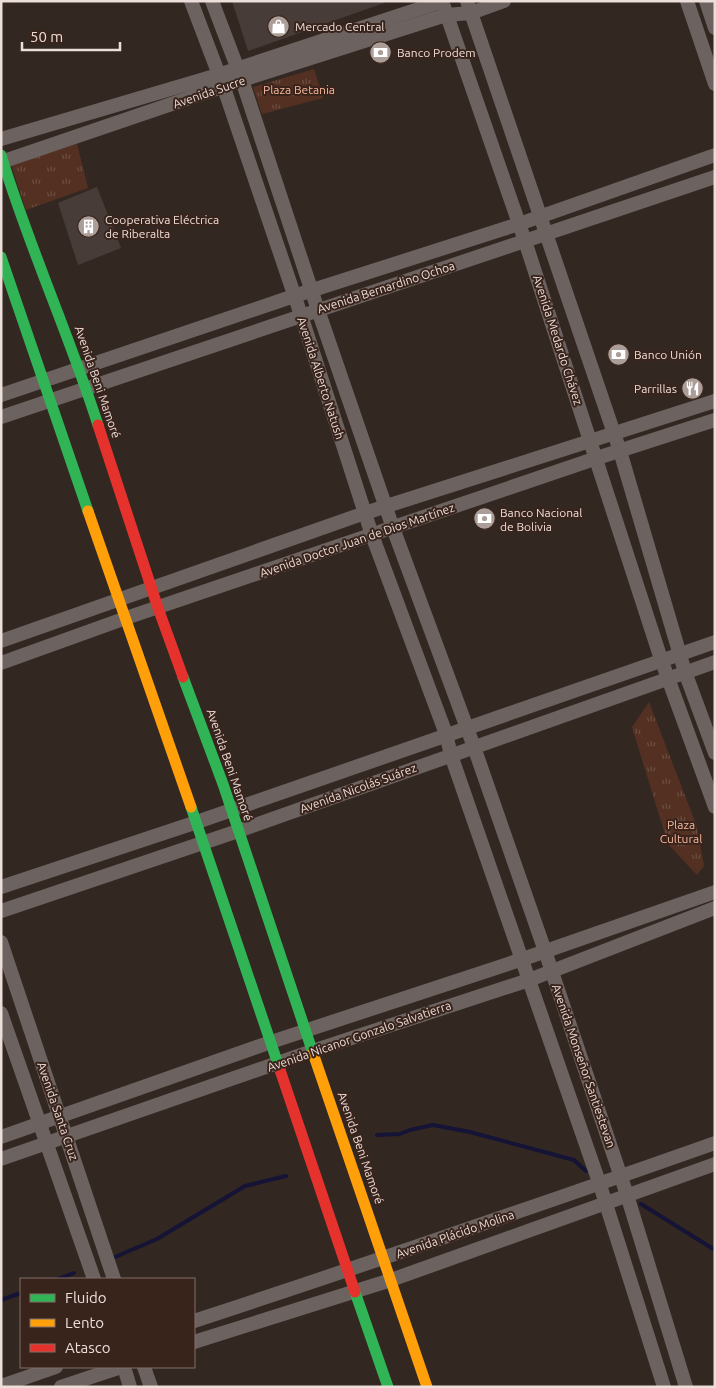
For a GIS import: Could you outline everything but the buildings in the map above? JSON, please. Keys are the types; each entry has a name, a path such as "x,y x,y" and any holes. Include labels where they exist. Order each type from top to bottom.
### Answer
{"street":[{"name":"Avenida Alberto Natush","path":"190,1 221,81 301,315 372,535 446,734 451,755"},
{"name":"Avenida Alberto Natush","path":"212,1 240,74 393,528 474,747"},
{"name":"Avenida Sucre","path":"2,160 240,74 443,5 469,7 504,1"},
{"path":"687,1 715,84"},
{"path":"706,1 715,28"},
{"name":"Avenida Medardo Chávez","path":"443,5 525,241 661,659 670,679 715,807"},
{"name":"Avenida Medardo Chávez","path":"469,7 614,432 685,672 715,753"},
{"name":"Avenida Sucre","path":"1,139 221,81"},
{"name":"Avenida Bernardino Ochoa","path":"1,395 312,290 540,217 715,155"},
{"name":"Avenida Beni Mamoré","path":"2,160 80,369 158,608 231,810 428,1387"},
{"name":"Avenida Bernardino Ochoa","path":"1,417 87,390 301,315 715,176"},
{"path":"1,257 120,600 133,643 204,842 388,1387"},
{"name":"Avenida Doctor Juan de Dios Martínez","path":"1,641 365,513 715,401"},
{"name":"Avenida Doctor Juan de Dios Martínez","path":"1,663 126,618 597,458 715,420"},
{"name":"Avenida Nicolás Suárez","path":"1,887 197,822 661,659 715,642"},
{"name":"Avenida Nicolás Suárez","path":"1,911 238,831 715,662"},
{"name":"Avenida Monseñor Santiestevan","path":"474,747 621,1176 686,1387"},
{"name":"Avenida Monseñor Santiestevan","path":"451,755 600,1184 664,1387"},
{"name":"Avenida Nicanor Gonzalo Salvatierra","path":"1,1137 271,1042 522,960 715,892"},
{"name":"Avenida Nicanor Gonzalo Salvatierra","path":"1,1159 312,1051 529,980 715,908"},
{"name":"Avenida Santa Cruz","path":"1,942 114,1278"},
{"name":"Avenida Santa Cruz","path":"1,1013 94,1278"},
{"name":"Avenida Plácido Molina","path":"195,1321 349,1270 715,1143"},
{"name":"Avenida Plácido Molina","path":"195,1342 390,1280 715,1164"},
{"path":"1,1386 53,1368"},
{"path":"61,1387 119,1368"},
{"path":"122,1368 130,1387"},
{"path":"144,1368 150,1387"}],"green space":[{"name":"Plaza Betania","path":"314,69 323,98 262,114 253,87"},
{"path":"77,144 88,188 26,210 11,165"},
{"name":"Plaza Cultural","path":"649,702 697,827 704,866 697,875 668,844 632,727"}],"waterway":[{"path":"377,1135 400,1134 433,1125 470,1132 574,1160 586,1171"},
{"path":"115,1257 157,1239 245,1186 286,1176"},
{"path":"641,1204 715,1250"},
{"path":"61,1278 74,1273"},
{"path":"1,1300 20,1293"}],"traffic: fast":[{"path":"1,155 98,425"},
{"path":"1,257 88,511"},
{"path":"183,677 223,784 313,1053"},
{"path":"191,807 280,1070"},
{"path":"355,1292 388,1387"}],"traffic: slow":[{"path":"88,511 191,807"},
{"path":"313,1053 427,1387"}],"traffic: jam":[{"path":"98,425 158,608 183,677"},
{"path":"280,1070 355,1292"}],"place":[{"name":"Mercado Central","path":"279,26"},
{"name":"Banco Prodem","path":"381,52"},
{"name":"Cooperativa Eléctrica de Riberalta","path":"89,226"},
{"name":"Banco Unión","path":"618,354"},
{"name":"Parrillas","path":"693,388"},
{"name":"Banco Nacional de Bolivia","path":"484,519"}]}
